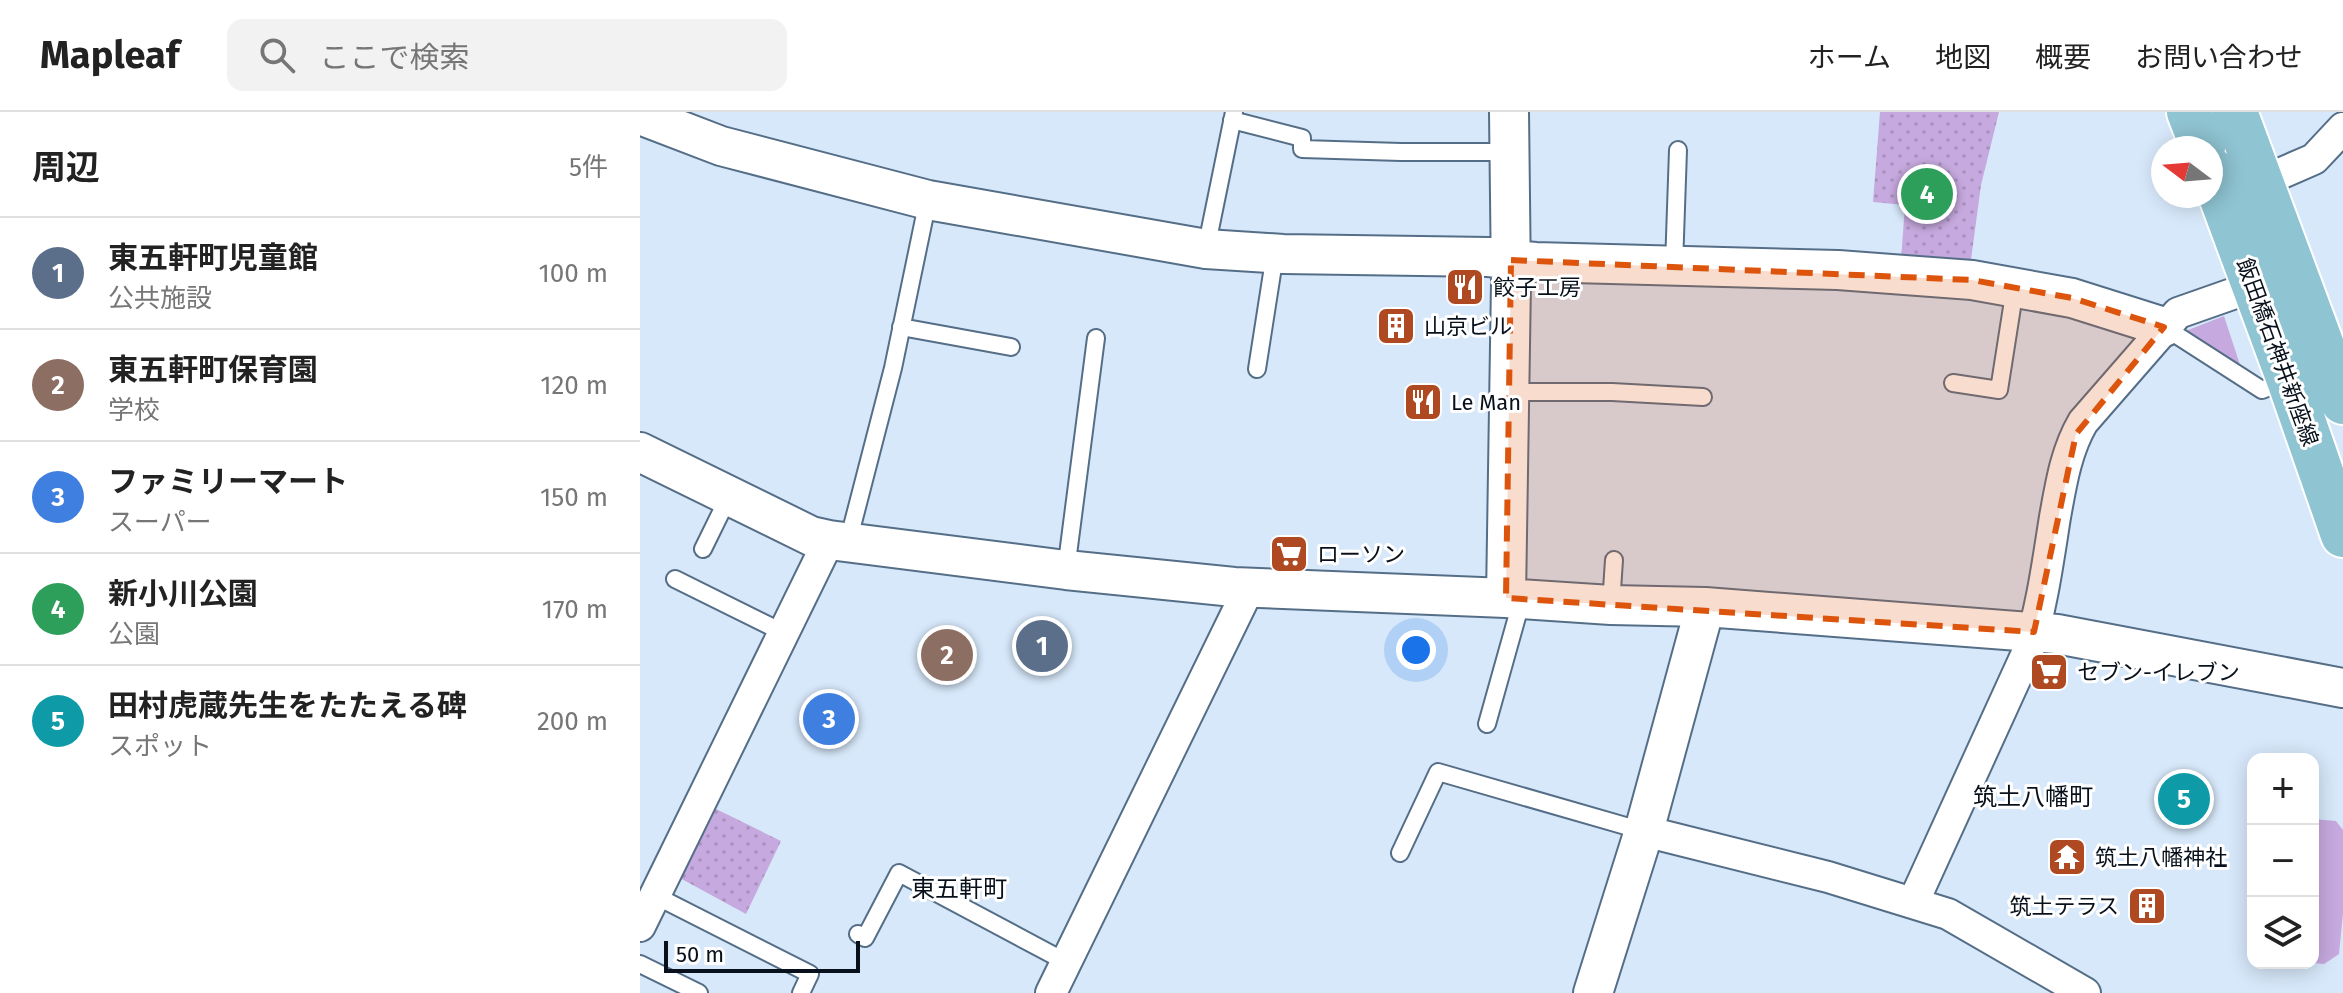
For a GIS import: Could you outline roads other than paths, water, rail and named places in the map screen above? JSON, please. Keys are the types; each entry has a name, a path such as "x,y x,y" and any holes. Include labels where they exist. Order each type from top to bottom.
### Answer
{"main road":[{"name":"飯田橋石神井新座線","path":"2235,112 2343,402"},
{"name":"飯田橋石神井新座線","path":"2223,197 2343,535"}],"street":[{"path":"1509,112 1511,260 1508,392 1514,599"},
{"path":"640,115 721,146 928,200 1206,249 1275,254 1489,257 1838,270 1972,280 2072,298 2164,327"},
{"path":"2261,182 2314,159 2343,128"},
{"path":"1913,903 2028,651 2063,475 2076,434 2178,313 2255,286"},
{"path":"640,452 811,536 838,541 1066,570 1249,588 1705,607 2057,634 2343,688"},
{"path":"640,926 784,633 838,541"},
{"path":"1051,993 1249,588"},
{"path":"1593,993 1644,831 1705,607"},
{"path":"1644,831 1828,877 1948,914 2085,993"}],"lane":[{"path":"1206,249 1233,116 1302,138 1302,149 1510,152"},
{"path":"1674,266 1678,150"},
{"path":"838,541 901,327 928,200"},
{"path":"1257,369 1275,254"},
{"path":"1953,383 1999,390 2015,288"},
{"path":"901,327 1011,347"},
{"path":"2164,327 2262,390 2289,380"},
{"path":"1066,570 1096,338"},
{"path":"1508,392 1612,392 1703,397"},
{"path":"703,549 729,496"},
{"path":"1611,605 1614,560"},
{"path":"675,579 784,633"},
{"path":"1487,724 1514,599"},
{"path":"1400,853 1438,772 1644,831"},
{"path":"858,934 865,938 899,873 1066,962"},
{"path":"656,896 810,974 801,993"},
{"path":"640,964 699,993"}],"place":[{"name":"新小川公園","path":"1927,194"},
{"name":"餃子工房","path":"1465,287"},
{"name":"山京ビル","path":"1396,326"},
{"name":"Le Man","path":"1423,402"},
{"name":"ローソン","path":"1289,554"},
{"name":"東五軒町児童館","path":"1042,646"},
{"name":"東五軒町保育園","path":"947,655"},
{"name":"セブン-イレブン","path":"2049,672"},
{"name":"ファミリーマート","path":"829,719"},
{"name":"田村虎蔵先生をたたえる碑","path":"2184,799"},
{"name":"筑土八幡神社","path":"2067,857"},
{"name":"筑土テラス","path":"2147,906"}],"district":[{"name":"筑土八幡町","path":"2033,797"},
{"name":"東五軒町","path":"959,889"}]}
